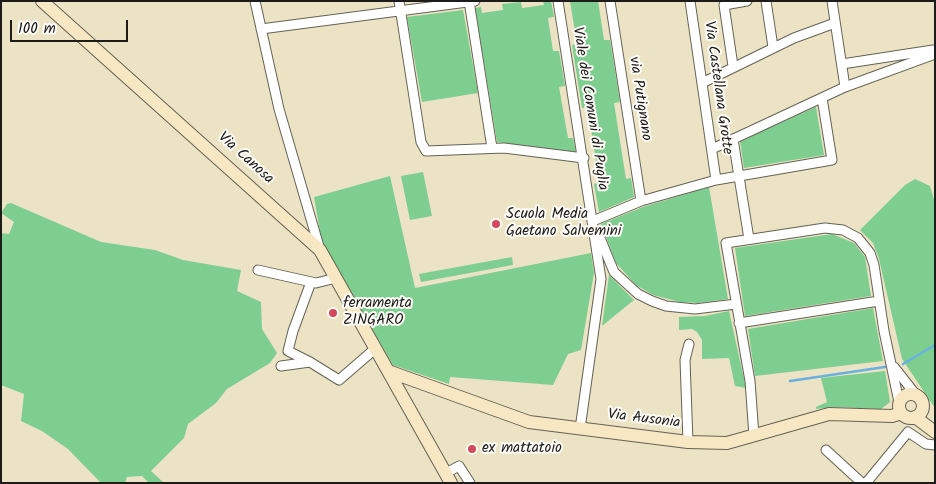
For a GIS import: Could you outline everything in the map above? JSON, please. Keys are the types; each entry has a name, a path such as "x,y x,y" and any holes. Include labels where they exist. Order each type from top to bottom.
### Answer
{"main road":[{"name":"Via Canosa","path":"42,1 320,250 449,478"},
{"name":"Via Ausonia","path":"388,371 529,422 688,442 727,443 829,414 892,416 900,407"},
{"path":"919,412 907,417 900,407 904,396 916,395 921,400 919,412 935,432"},
{"path":"919,412 935,426"}],"street":[{"path":"255,1 279,110 320,250"},
{"name":"Viale dei Comuni di Puglia","path":"558,1 594,221 601,279 580,429"},
{"name":"via Putignano","path":"610,1 641,201"},
{"name":"Via Castellana Grotte","path":"690,1 716,180"},
{"path":"733,66 724,5 747,1"},
{"path":"766,1 773,48"},
{"path":"832,1 845,87"},
{"path":"261,29 399,6 471,2 492,148"},
{"path":"399,6 422,148 431,152 492,148 584,158"},
{"path":"702,83 733,66 835,23"},
{"path":"842,64 935,50"},
{"path":"712,149 845,87 935,54"},
{"path":"736,304 696,309 680,308 666,306 638,294 614,272 594,221 641,201 716,180 832,160 822,98"},
{"path":"733,140 749,239"},
{"path":"754,436 750,381 726,243 825,228 848,232 862,243 870,253 900,407"},
{"path":"258,270 311,282 336,278"},
{"path":"311,282 293,331 288,351 339,380 376,348"},
{"path":"739,323 879,301"},
{"path":"688,442 685,360 689,344"},
{"path":"281,366 310,362"},
{"path":"892,363 905,383 916,395"},
{"path":"866,483 908,432 926,444 935,445"},
{"path":"826,450 862,483"},
{"path":"449,478 460,466 470,483"}],"green space":[{"path":"543,1 551,1 554,17 548,18 553,51 559,51 565,86 559,87 568,138 573,138 576,152 497,142 475,8 481,7 482,13 503,10 502,4 521,2 522,8 544,5"},
{"path":"570,1 598,1 604,40 610,40 620,102 614,103 626,179 631,178 634,197 599,212 594,184 599,183 588,107 582,108 572,45 577,44"},
{"path":"463,10 478,93 422,102 407,17"},
{"path":"816,107 824,155 744,168 740,141"},
{"path":"423,172 432,216 410,220 401,176"},
{"path":"390,176 415,288 591,253 594,273 581,350 568,354 553,385 450,377 449,384 393,365 322,243 314,197"},
{"path":"915,179 930,186 935,203 935,408 902,359 879,259 873,243 860,230 905,185"},
{"path":"709,187 728,299 698,303 680,302 653,295 636,285 616,263 601,224 643,207"},
{"path":"11,203 101,242 155,250 183,260 241,270 237,291 261,302 262,329 277,353 270,363 227,389 216,403 188,424 184,438 151,471 164,483 149,483 142,476 127,477 125,483 101,483 68,449 42,431 21,421 24,394 1,385 1,233 9,234 14,222 1,213 7,204"},
{"path":"832,234 854,243 865,257 871,296 745,316 735,248"},
{"path":"512,257 513,265 421,282 419,274"},
{"path":"609,275 634,300 602,326"},
{"path":"873,308 883,361 755,376 748,329"},
{"path":"729,311 746,388 735,386 729,358 702,359 702,340 697,332 692,329 679,330 679,317 705,316"},
{"path":"885,371 890,402 881,409 834,407 816,409 816,407 827,402 821,378"}],"waterway":[{"path":"903,364 935,345"},
{"path":"790,381 885,367"}],"place":[{"name":"Scuola Media Gaetano Salvemini","path":"496,224"},
{"name":"ferramenta ZINGARO","path":"333,313"},
{"name":"ex mattatoio","path":"472,449"}]}
